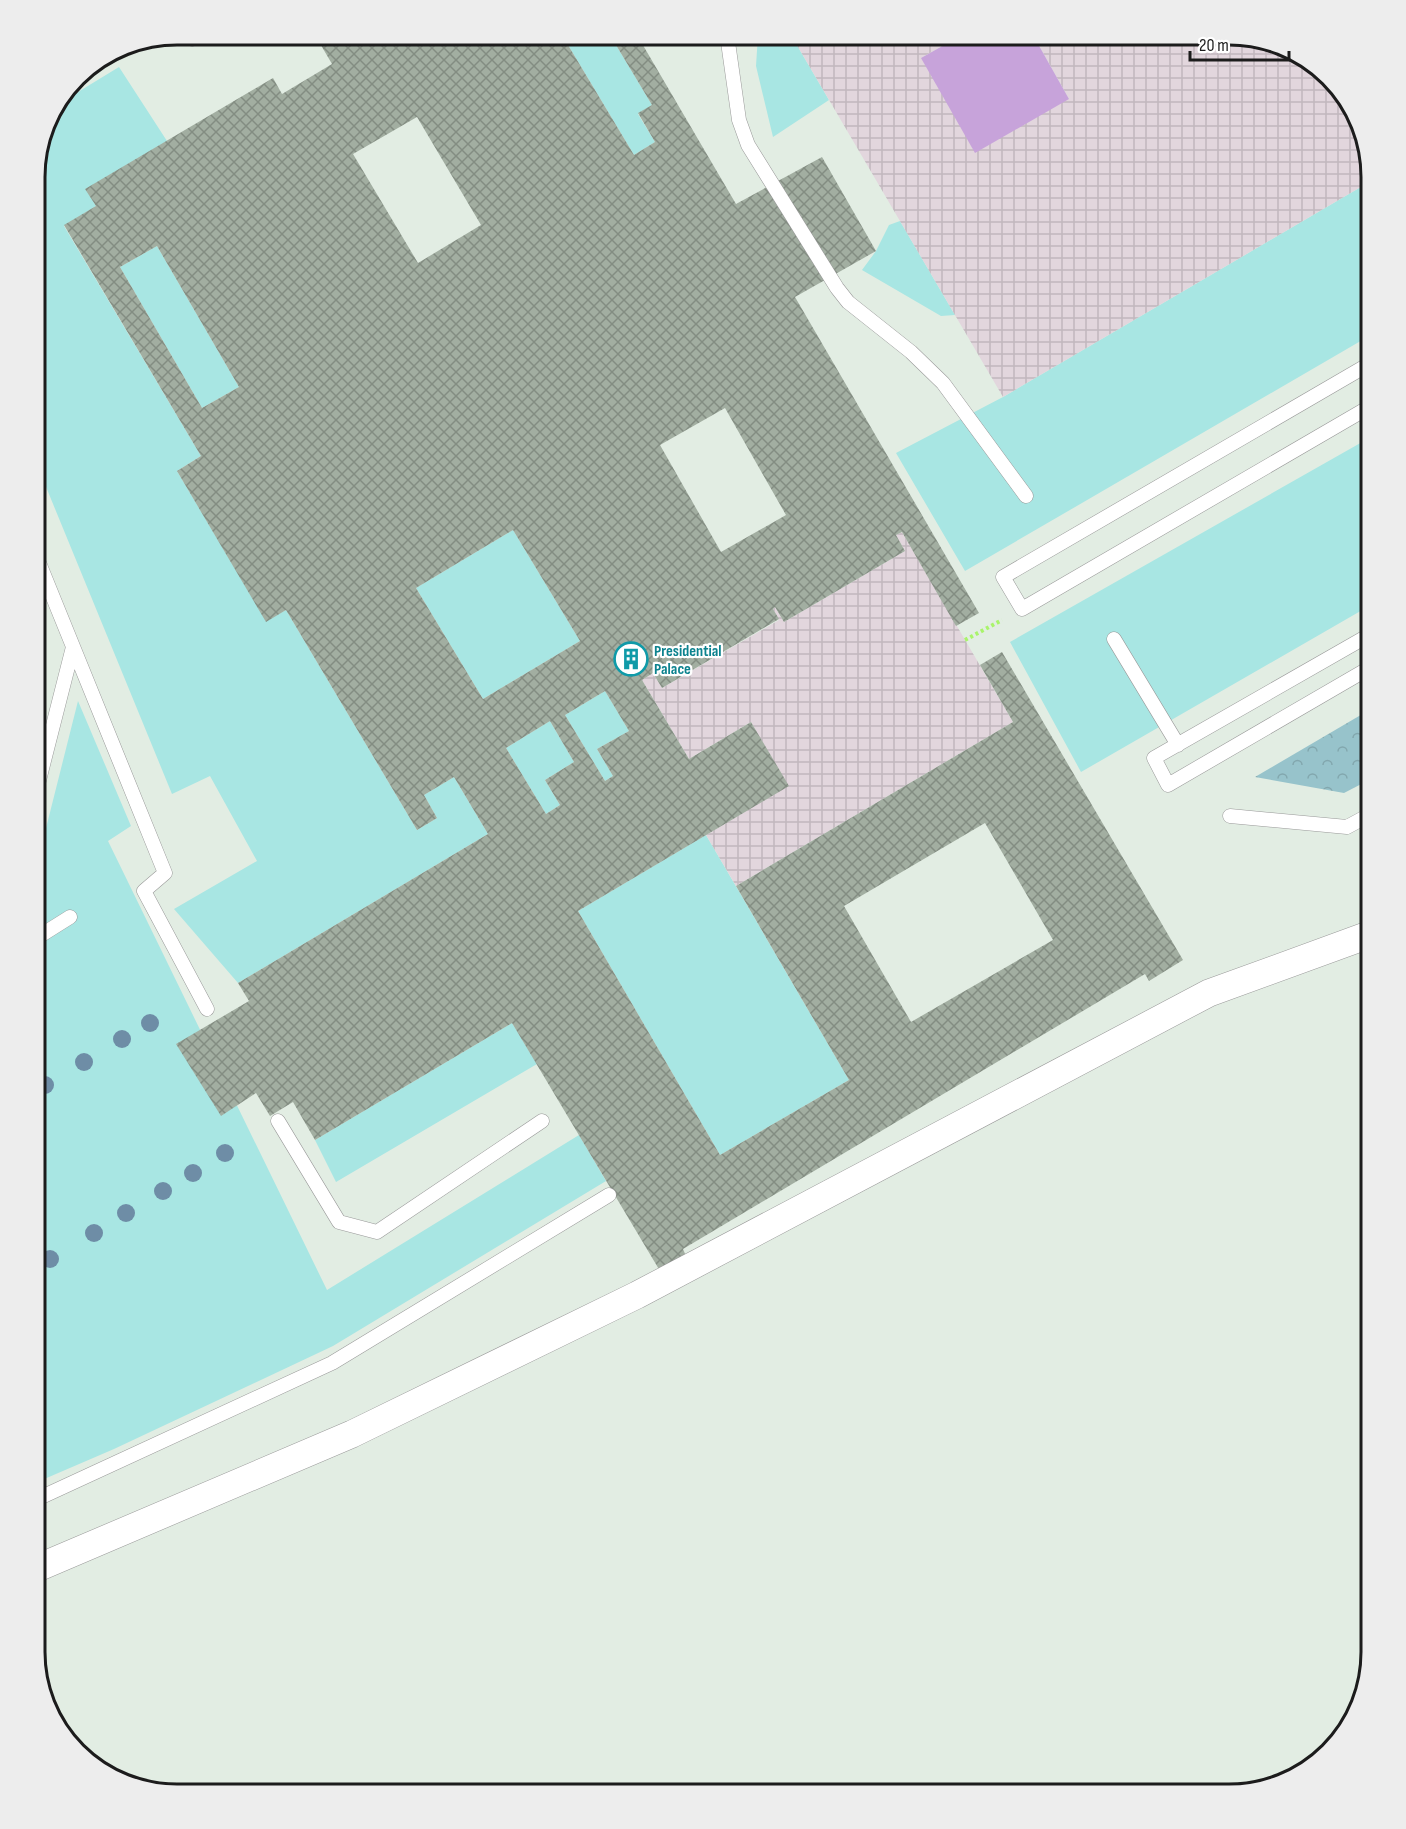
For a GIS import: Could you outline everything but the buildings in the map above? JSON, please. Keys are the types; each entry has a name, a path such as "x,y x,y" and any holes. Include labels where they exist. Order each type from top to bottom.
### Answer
{"street":[{"path":"45,1564 352,1434 637,1296 1209,993 1361,938"}],"lane":[{"path":"728,45 739,120 748,145 837,288 848,302 911,352 943,383 1026,496"},
{"path":"1361,369 1003,577 1022,609 1361,412"},
{"path":"45,578 165,873 144,891 207,1009"},
{"path":"1114,639 1178,745"},
{"path":"1361,640 1154,758 1167,785 1361,673"},
{"path":"45,757 73,647"},
{"path":"1230,816 1347,827 1361,819"},
{"path":"45,933 70,917"},
{"path":"278,1121 339,1222 377,1233 542,1121"},
{"path":"45,1495 332,1363 609,1195"}],"path":[{"path":"965,640 1022,609"}],"shaded area":[{"path":"568,45 616,45 652,105 638,114 655,142 634,155"},
{"path":"757,45 797,45 829,100 773,137 756,66"},
{"path":"797,45 944,45 921,58 1069,99 1039,45 1238,45 1272,52 1288,59 1303,67 1328,90 1339,103 1354,134 1360,159 1361,187 1003,397"},
{"path":"944,45 1039,45 1069,99 975,153 921,58"},
{"path":"119,67 167,141 86,189 96,206 64,226 201,456 177,471 266,621 286,610 417,830 437,818 424,795 454,777 488,834 238,983 174,909 257,861 210,776 172,794 45,484 45,168 49,143 55,126 73,95"},
{"path":"1361,187 1361,341 965,571 896,453 1003,397"},
{"path":"900,221 955,315 941,316 862,270 876,251 889,225"},
{"path":"157,246 239,387 202,408 120,267"},
{"path":"1361,443 1361,611 1081,772 1010,642"},
{"path":"513,530 580,641 483,699 416,588"},
{"path":"902,532 1013,722 736,886 706,835 788,786 751,722 689,759 642,680 653,673 662,688 779,620 773,609 775,607 784,622 905,551 896,535"},
{"path":"605,691 629,731 597,749 613,776 605,781 565,715"},
{"path":"78,701 131,826 108,841 327,1290 579,1135 606,1181 333,1346 114,1449 45,1479 45,832"},
{"path":"550,721 574,762 545,780 560,805 546,814 506,748"},
{"path":"706,835 849,1080 720,1155 578,911"},
{"path":"512,1023 537,1064 336,1182 315,1140"}],"green space":[{"path":"1361,715 1361,784 1344,793 1255,777"}],"place":[{"name":"Presidential Palace","path":"631,659"}]}
